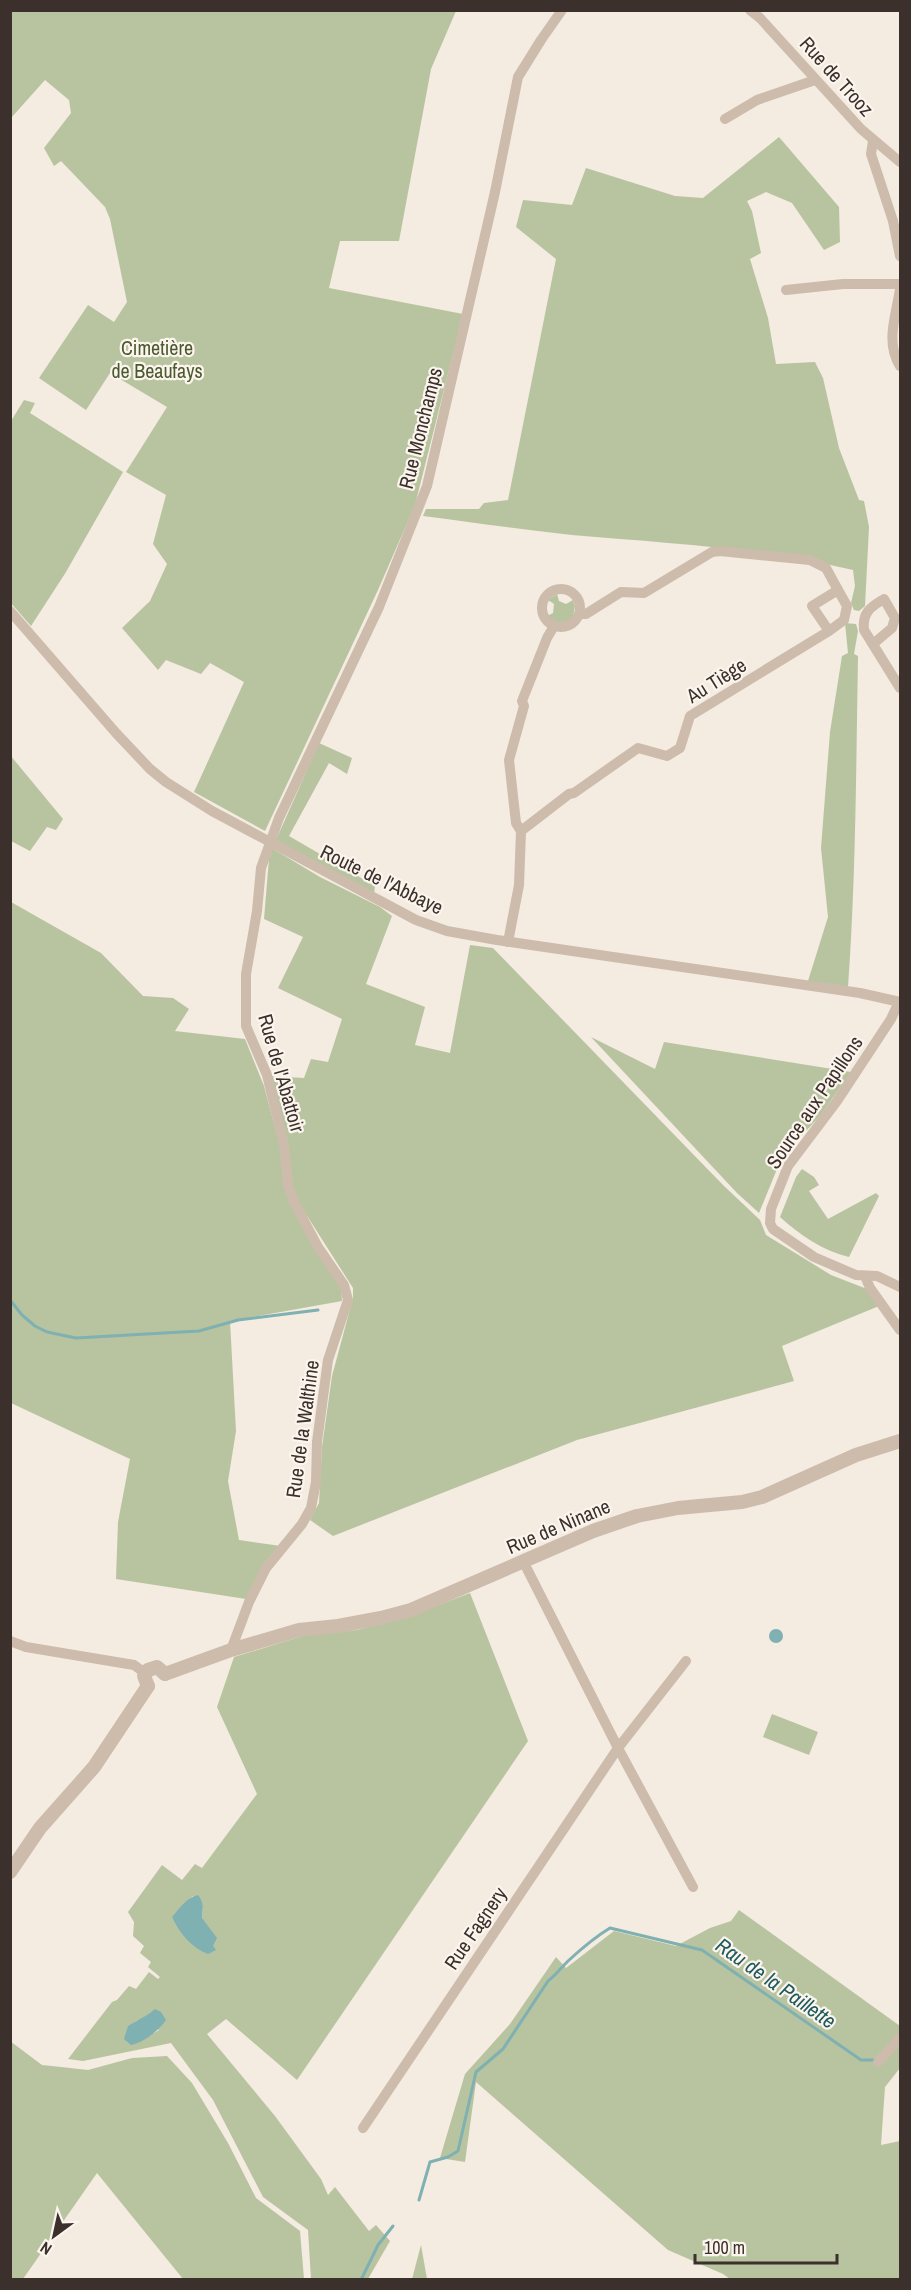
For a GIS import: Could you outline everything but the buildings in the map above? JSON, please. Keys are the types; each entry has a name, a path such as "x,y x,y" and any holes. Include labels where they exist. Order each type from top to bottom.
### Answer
{"street":[{"name":"Rue Monchamps","path":"269,841 379,607 427,486 495,192 518,77 562,10"},
{"name":"Rue de Trooz","path":"750,10 760,18 873,141 900,162"},
{"path":"725,119 757,100 816,80"},
{"path":"873,141 871,154 893,221 900,256"},
{"path":"786,290 843,284 900,286 891,345 900,366"},
{"name":"Au Tiège","path":"521,831 569,794 574,793 638,748 667,756 680,748 690,716 829,631 844,620 848,606 826,568 810,560 720,551 712,552 644,593 621,592 586,614 579,614 576,621 569,626 561,628 554,626"},
{"path":"508,942 519,885 521,831 516,823 509,760 524,706 522,701 554,626 546,621 542,613 545,596 552,590 561,588 570,591 577,597 580,605 579,614"},
{"path":"829,631 812,606 838,590"},
{"name":"Route de l'Abbaye","path":"10,611 116,733 150,769 182,794 429,925 447,931 508,942 860,993 899,1002"},
{"path":"873,644 900,688"},
{"name":"Rue de l'Abattoir","path":"269,841 261,868 257,911 246,974 246,1026 267,1075 284,1144 288,1185 294,1202 318,1247 344,1285 348,1300"},
{"name":"Source aux Papillons","path":"899,1002 878,1041 788,1166 770,1215 773,1229 814,1257 856,1275 878,1276 900,1287"},
{"path":"865,1276 870,1288 900,1330"},
{"name":"Rue de la Walthine","path":"231,1650 249,1602 262,1576 275,1556 302,1524 311,1508 316,1482 316,1442 328,1360 348,1300"},
{"name":"Rue de Ninane","path":"147,1679 154,1667 161,1668 165,1674 231,1650 299,1630 338,1626 411,1610 593,1531 637,1516 678,1508 742,1502 762,1497 830,1465 900,1441"},
{"path":"523,1561 618,1748 693,1887"},
{"path":"10,1641 26,1647 134,1665 147,1679 94,1767 40,1828 10,1872"},
{"name":"Rue Fagnery","path":"363,2128 618,1748 686,1661"},
{"path":"878,2062 900,2038"}],"green space":[{"name":"Cimetière de Beaufays","path":"11,11 456,11 431,69 399,241 340,241 329,288 463,314 415,505 378,590 265,831 194,792 244,682 210,663 201,674 166,660 158,670 122,628 150,601 167,564 153,544 166,495 126,472 167,407 110,373 86,410 39,378 88,305 114,322 127,302 110,219 105,207 61,161 54,166 44,148 71,113 69,100 45,80 11,118"},
{"path":"779,137 839,207 840,242 824,250 792,203 766,192 747,201 752,211 761,253 750,259 768,318 776,364 815,362 823,378 839,448 859,500 864,501 869,527 865,606 859,611 854,610 851,603 855,586 853,570 748,551 553,533 423,516 426,509 479,509 484,503 508,500 556,259 516,227 523,200 572,205 586,168 675,196 703,198"},
{"path":"24,400 35,403 30,413 123,472 66,572 31,626 10,602 11,421"},
{"path":"557,594 559,601 566,604 573,600 575,606 573,617 563,623 553,621 547,616 553,613 554,604 548,600"},
{"path":"845,623 856,624 858,631 854,654 858,656 856,780 848,987 808,981 828,917 821,848 830,732 842,656 848,653"},
{"path":"319,743 352,758 347,774 329,763 289,836 375,886 374,894 276,840"},
{"path":"10,755 63,819 56,830 47,827 30,851 11,841"},
{"path":"270,847 320,877 380,907 392,916 366,984 425,1007 415,1045 450,1053 470,945 493,948 723,1185 760,1220 766,1235 831,1275 867,1289 879,1306 782,1346 794,1381 577,1440 333,1536 310,1520 319,1503 322,1447 332,1376 353,1298 353,1288 295,1197 271,1076 304,1078 311,1059 328,1062 342,1019 278,988 303,937 264,919"},
{"path":"11,902 101,953 143,996 173,998 189,1009 175,1031 245,1039 264,1086 282,1154 286,1192 341,1287 342,1301 230,1321 236,1431 228,1481 239,1540 281,1546 246,1599 116,1579 118,1522 130,1459 11,1403"},
{"path":"591,1037 655,1069 664,1042 851,1072 820,1116 792,1146 777,1169 759,1213 737,1193"},
{"path":"802,1169 814,1177 819,1185 809,1191 828,1219 876,1193 879,1196 849,1257 812,1242 780,1217 796,1177"},
{"path":"470,1593 528,1741 297,2080 226,2019 207,2034 275,2116 321,2179 328,2195 335,2187 369,2231 376,2225 390,2241 368,2279 311,2279 308,2230 263,2197 213,2100 171,2043 83,2061 68,2059 112,2002 117,2000 129,1986 136,1989 149,1972 158,1979 160,1977 148,1967 151,1962 140,1953 144,1946 133,1936 134,1922 128,1912 162,1865 182,1880 195,1864 202,1868 257,1794 217,1707 234,1657 306,1635 357,1630 408,1617","holes":["193,1896 203,1909 202,1918 213,1946 172,1917","142,2020 159,2030 149,2036 135,2021"]},
{"path":"772,1714 818,1732 809,1755 763,1737"},
{"path":"739,1910 900,2026 900,2068 885,2087 881,2145 900,2141 900,2279 730,2279 668,2250 476,2082 465,2162 440,2158 465,2074 510,2024 556,1957 566,1968 614,1931 676,1946 710,1928 731,1921"},
{"path":"10,2041 42,2065 88,2070 132,2058 167,2056 192,2083 228,2143 256,2198 300,2231 304,2279 183,2279 97,2173 23,2279 11,2279"},
{"path":"421,2245 427,2279 412,2279"}],"water":[{"path":"776,1629 781,1631 783,1636 781,1641 776,1643 771,1641 769,1636 771,1631"},
{"path":"198,1895 202,1903 202,1918 217,1938 213,1946 216,1950 208,1954 196,1948 186,1939 172,1917 187,1901"},
{"path":"155,2009 161,2012 166,2020 151,2036 131,2045 124,2039 128,2026"}],"waterway":[{"path":"10,1300 35,1326 47,1332 76,1338 199,1331 238,1320 318,1310"},
{"name":"Rau de la Paillette","path":"419,2200 430,2162 448,2157 458,2151 476,2072 503,2049 548,1981 583,1948 610,1928 702,1950 861,2060 876,2060"},
{"name":"Rau de la Paillette","path":"361,2280 378,2245 393,2226"}]}
